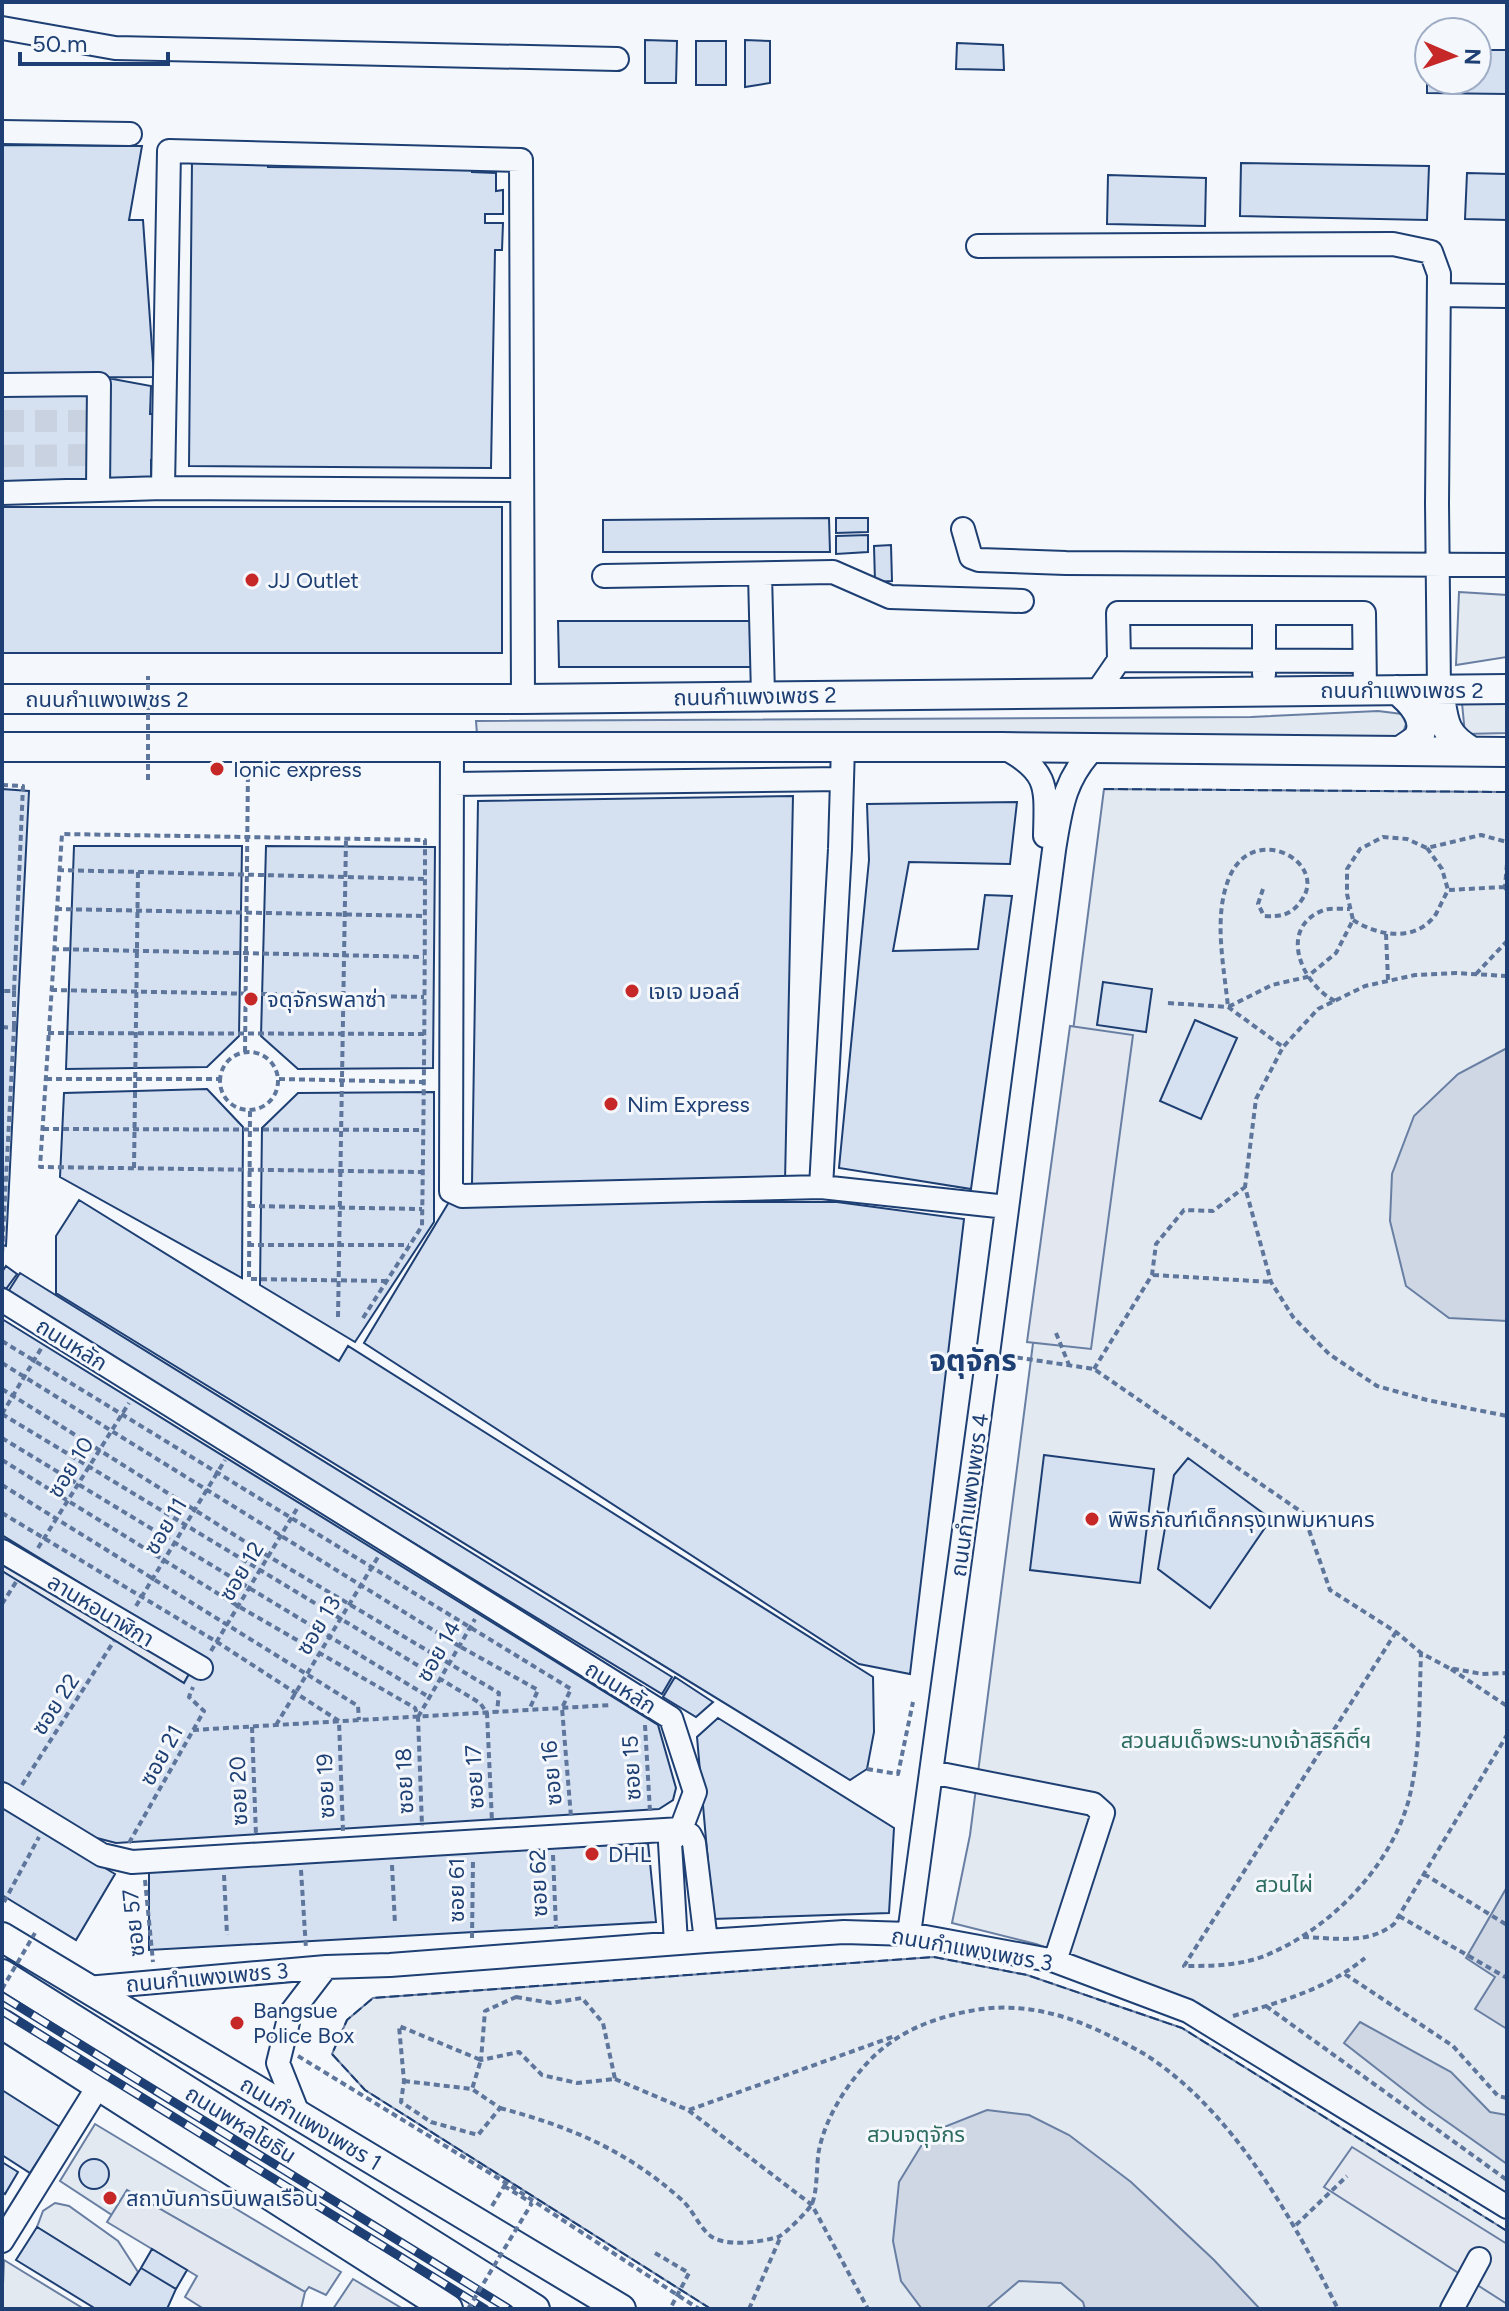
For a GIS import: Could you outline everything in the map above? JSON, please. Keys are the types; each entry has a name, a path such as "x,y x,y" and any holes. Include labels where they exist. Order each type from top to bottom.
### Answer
{"main road":[{"name":"ถนนกำแพงเพชร 2","path":"2,699 523,699 1507,689"},
{"path":"1397,690 1417,709 1421,725 1418,737 1401,751"},
{"path":"1439,690 1446,731 1471,751"},
{"path":"2,747 843,746 1507,752"},
{"name":"ถนนกำแพงเพชร 1","path":"2,1937 621,2309"},
{"name":"ถนนพหลโยธิน","path":"2,1974 11,1988 535,2309"},
{"name":"ถนนพหลโยธิน","path":"2,2024 448,2309"}],"street":[{"path":"2,28 115,48 617,59"},
{"path":"2,132 130,134"},
{"path":"163,488 169,151 521,160 523,699"},
{"path":"978,246 1393,244 1431,252 1439,274 1439,690"},
{"path":"1439,295 1507,296"},
{"path":"2,385 99,384 98,490"},
{"path":"2,493 163,488 522,490"},
{"path":"963,529 967,550 971,557 979,560 1507,565"},
{"path":"604,576 833,572 890,597 1022,601"},
{"path":"760,574 763,695"},
{"path":"1095,695 1119,660 1118,613 1364,613 1365,690"},
{"path":"1264,613 1264,691"},
{"path":"1119,660 1364,661"},
{"path":"821,1187 843,746"},
{"path":"452,747 451,1191 462,1196 821,1187 1007,1207"},
{"path":"738,747 738,780"},
{"name":"ถนนกำแพงเพชร 4","path":"1002,747 1035,767 1043,780 1045,914"},
{"name":"ถนนกำแพงเพชร 4","path":"909,1934 1063,795 1078,764 1095,747"},
{"path":"453,784 842,779"},
{"name":"ถนนหลัก","path":"2,1300 671,1718 695,1792 681,1829 670,1843 676,1943"},
{"name":"ลานหอนาฬิกา","path":"2,1551 201,1668"},
{"path":"931,1772 1100,1807 1103,1819 1055,1961"},
{"path":"7,1797 102,1855 132,1860 681,1829 690,1835 694,1843 706,1941"},
{"name":"ถนนกำแพงเพชร 3","path":"87,1988 318,1968 706,1941 844,1932 909,1934 1055,1961 1188,2011 1507,2207"},
{"name":"ถนนกำแพงเพชร 3","path":"299,2116 278,2063 290,2014 318,1968"},
{"path":"2,2241 99,2085"},
{"path":"1452,2309 1479,2259"}],"path":[{"path":"148,676 148,780"},
{"path":"245,1052 249,746"},
{"path":"2,785 23,786 2,1254"},
{"path":"363,1318 422,1226 423,1172 424,957 425,916 425,840 62,834 40,1167 423,1172"},
{"path":"1427,848 1481,835 1507,842"},
{"path":"1168,1003 1228,1007 1272,985 1307,977 1336,953 1353,920 1347,869 1360,849 1383,837 1407,839 1427,848 1442,869 1448,890 1434,917 1408,934 1386,934 1353,920"},
{"path":"338,1317 346,839"},
{"path":"1263,889 1258,904 1264,916 1280,917 1293,912 1305,895 1306,874 1297,860 1279,850 1258,849 1239,862 1228,879 1221,932 1228,1007 1283,1047"},
{"path":"1448,890 1506,889 1507,864"},
{"path":"58,870 425,879"},
{"path":"134,1168 138,872"},
{"path":"56,909 425,916"},
{"path":"1335,1001 1320,993 1307,977 1300,960 1298,938 1309,919 1326,909 1350,909"},
{"path":"1386,934 1388,981"},
{"path":"1476,974 1507,941"},
{"path":"53,949 424,957"},
{"path":"1507,976 1415,975 1365,986 1318,1009 1283,1047 1256,1099 1245,1187 1271,1282 1293,1317 1329,1354 1377,1386 1507,1416"},
{"path":"51,990 424,997"},
{"path":"2,991 14,991"},
{"path":"2,1027 14,1028"},
{"path":"48,1033 424,1034"},
{"path":"245,1052 264,1056 271,1062 279,1079 278,1089 268,1104 250,1111 231,1105 225,1098 220,1079 228,1061 245,1052"},
{"path":"46,1079 220,1079"},
{"path":"279,1079 423,1082"},
{"path":"250,1111 249,1279 387,1281"},
{"path":"43,1129 423,1130"},
{"path":"1094,1369 1152,1275 1156,1244 1184,1210 1213,1211 1245,1187"},
{"path":"249,1206 422,1209"},
{"path":"248,1245 410,1245"},
{"path":"1152,1275 1271,1282"},
{"path":"52,1331 2,1414 441,1677 480,1703 487,1713"},
{"path":"1056,1333 1069,1365"},
{"path":"2,1341 470,1627"},
{"path":"988,1354 1094,1369 1303,1513 1330,1590 1396,1632 1421,1653 1507,1706"},
{"path":"2,1363 459,1646 538,1690 529,1710"},
{"name":"ซอย 10","path":"27,1565 140,1386"},
{"path":"2,1389 268,1556 499,1693 497,1712"},
{"path":"2,1438 429,1697"},
{"name":"ซอย 11","path":"124,1624 234,1445"},
{"path":"2,1460 238,1606 415,1708 418,1717"},
{"path":"2,1485 308,1673 358,1706 359,1720"},
{"name":"ซอย 12","path":"201,1668 308,1491"},
{"path":"2,1513 217,1642 339,1721"},
{"name":"ซอย 13","path":"276,1725 387,1541"},
{"name":"ซอย 14","path":"418,1717 485,1602"},
{"name":"ซอย 22","path":"7,1797 124,1624"},
{"name":"ซอย 16","path":"470,1627 571,1689 562,1708 562,1836"},
{"path":"1396,1632 1184,1966 1223,1966 1267,1955 1300,1937 1332,1913 1361,1885 1392,1844 1408,1801 1418,1753 1421,1653"},
{"name":"ซอย 21","path":"132,1860 204,1711 189,1697 201,1668"},
{"path":"1449,1668 1482,1674 1507,1673"},
{"path":"193,1730 625,1704 631,1693"},
{"path":"867,1769 898,1774 913,1702"},
{"name":"ซอย 15","path":"650,1831 645,1717 652,1706"},
{"name":"ซอย 17","path":"482,1841 487,1713"},
{"name":"ซอย 18","path":"418,1717 423,1845"},
{"name":"ซอย 19","path":"339,1721 344,1849"},
{"name":"ซอย 20","path":"252,1727 256,1855"},
{"path":"1300,1937 1366,1939 1381,1934 1394,1924 1507,1735"},
{"path":"4,1902 48,1822"},
{"name":"ซอย 62","path":"556,1928 562,1836"},
{"name":"ซอย 61","path":"472,1938 482,1841"},
{"path":"390,1847 395,1924"},
{"path":"299,1852 318,1968"},
{"path":"223,1857 227,1935"},
{"name":"ซอย 57","path":"132,1860 154,1982"},
{"path":"1424,1874 1507,1925"},
{"path":"1399,1916 1507,1978"},
{"path":"11,1988 35,1933"},
{"path":"1213,2026 1225,2018 1284,2001 1345,1974 1365,1958"},
{"path":"1345,1974 1453,2046 1498,2096 1507,2098"},
{"path":"472,2089 481,2060 485,2011 516,1997 551,2003 582,1998 603,2023 615,2079"},
{"path":"1266,2006 1507,2180"},
{"path":"688,2110 945,2016 981,2008 1024,2008 1060,2016 1092,2027 1151,2058 1185,2084 1254,2164 1296,2225 1338,2309"},
{"path":"500,2108 478,2135 431,2122 401,2102 404,2081 399,2026 481,2060 519,2052 542,2075 577,2083 615,2079 688,2110 812,2205 868,2309"},
{"path":"749,2309 781,2236 812,2205 820,2147 840,2098 862,2068 897,2035"},
{"path":"282,2047 699,2309"},
{"path":"404,2081 472,2089 500,2108 556,2123 612,2151 644,2170 684,2202 712,2237 734,2243 781,2236"},
{"path":"1296,2225 1347,2176"},
{"path":"468,2309 532,2203 505,2185"},
{"path":"655,2253 689,2273 672,2308"}],"green space":[{"path":"1459,592 1507,595 1507,657 1456,665"},
{"path":"1507,702 1507,733 1465,734 1462,703"},
{"path":"1378,711 1402,714 1406,724 1402,736 1394,740 477,734 476,721 1251,717"},
{"name":"สวนสมเด็จพระนางเจ้าสิริกิติ์ฯ","path":"1104,789 1507,792 1507,2196 1198,2003 1036,1944 952,1923 970,1835"},
{"name":"สวนจตุจักร","path":"934,1957 1027,1975 1182,2028 1507,2231 1507,2309 711,2309 365,2090 332,2054 347,2020 373,1998"},
{"path":"95,2124 341,2272 326,2295 309,2287 305,2292 127,2190 112,2215 60,2181"},
{"path":"55,2203 69,2206 118,2241 138,2272 130,2285 37,2227 43,2211"},
{"path":"4,2260 84,2309 2,2309"}],"shaded area":[{"path":"1070,1026 1133,1035 1091,1349 1027,1342"},
{"path":"1507,1048 1507,1321 1449,1318 1406,1286 1390,1221 1392,1174 1414,1116 1458,1074"},
{"path":"2,1536 199,1656 184,1683 2,1571"},
{"path":"1507,1887 1507,2029 1475,2009 1495,1977 1466,1958"},
{"path":"1360,2022 1451,2072 1490,2112 1507,2115 1507,2164 1426,2107 1344,2043"},
{"path":"987,2110 1029,2115 1069,2135 1131,2182 1214,2260 1260,2309 1085,2309 1083,2302 1061,2283 1019,2281 986,2309 922,2309 901,2281 893,2241 899,2182 929,2133"},
{"path":"1352,2147 1507,2244 1507,2304 1324,2187"},
{"path":"127,2190 305,2292 301,2309 204,2309 185,2297 197,2276 107,2222"},
{"path":"353,2279 403,2309 333,2309"}],"building":[{"path":"645,40 677,41 676,83 645,83"},
{"path":"745,40 770,41 770,83 745,87"},
{"path":"696,41 726,41 726,85 696,85"},
{"path":"957,43 1003,45 1004,70 956,69"},
{"path":"1493,50 1507,50 1507,94 1493,94"},
{"path":"2,145 142,146 129,220 143,220 154,377 2,378"},
{"path":"192,160 268,161 268,167 472,169 472,172 496,173 496,191 503,190 503,214 485,214 485,223 503,223 502,250 495,250 491,468 189,466"},
{"path":"1241,163 1429,166 1427,220 1240,216"},
{"path":"1467,173 1507,174 1507,220 1465,219"},
{"path":"1108,175 1206,178 1205,226 1107,224"},
{"path":"102,377 151,386 150,414 154,414 158,460 151,460 151,484 106,484"},
{"path":"2,389 88,390 89,486 2,486"},
{"name":"JJ Outlet","path":"2,507 502,507 502,653 2,653"},
{"path":"829,518 830,552 603,552 603,520"},
{"path":"836,518 868,518 868,532 836,533"},
{"path":"868,535 868,552 836,554 836,536"},
{"path":"891,545 892,581 875,582 874,546"},
{"path":"558,621 751,621 751,667 559,667"},
{"path":"2,789 29,791 6,1246 2,1245"},
{"name":"เจเจ มอลล์","path":"793,796 785,1182 472,1184 478,801"},
{"path":"1017,802 1010,864 909,862 893,951 978,949 985,895 1012,896 971,1189 839,1168 869,860 867,804"},
{"path":"74,846 242,846 239,1036 207,1067 66,1069"},
{"path":"266,846 435,847 433,1068 298,1069 261,1036"},
{"path":"1103,982 1152,989 1146,1032 1097,1025"},
{"path":"1195,1020 1237,1038 1201,1119 1160,1101"},
{"path":"207,1089 243,1127 242,1278 60,1177 64,1093"},
{"path":"434,1092 434,1222 355,1342 260,1285 262,1128 298,1093"},
{"path":"79,1200 339,1361 348,1346 873,1677 874,1732 867,1769 850,1780 56,1293 56,1236"},
{"path":"449,1202 837,1202 964,1219 910,1674 859,1664 364,1343"},
{"path":"6,1266 17,1274 6,1289 2,1286 2,1272"},
{"path":"20,1273 672,1677 662,1694 6,1295"},
{"path":"2,1319 658,1725 676,1788 673,1800 659,1809 116,1843 93,1837 2,1782 2,1571 184,1683 199,1656 2,1535"},
{"name":"พิพิธภัณฑ์เด็กกรุงเทพมหานคร","path":"1044,1455 1154,1469 1140,1583 1030,1570"},
{"path":"1188,1458 1271,1519 1210,1608 1158,1569 1174,1475"},
{"path":"675,1677 713,1702 696,1717 663,1697"},
{"path":"718,1718 894,1828 889,1913 713,1919 697,1737"},
{"path":"2,1807 115,1874 76,1940 2,1895"},
{"path":"648,1843 656,1922 149,1950 149,1869"},
{"path":"2,2090 60,2127 30,2173 2,2155"},
{"path":"94,2159 100,2160 108,2168 108,2180 100,2188 94,2189 88,2188 80,2180 79,2174 80,2168 88,2160"},
{"path":"2,2162 18,2172 5,2194 2,2192"},
{"path":"37,2227 130,2285 141,2268 176,2289 167,2309 96,2309 16,2260"},
{"path":"152,2249 187,2270 176,2289 141,2268"}],"tunnel":[{"path":"2,421 98,421"},
{"path":"2,456 98,455"}],"railway":[{"path":"2,1996 509,2309"},
{"path":"2,2011 485,2309"}],"fence":[{"path":"1104,789 1507,792"},
{"path":"711,2309 365,2090 332,2054 347,2020 373,1998 934,1957 1027,1975 1182,2028 1507,2231"}],"place":[{"name":"JJ Outlet","path":"252,580"},
{"name":"Ionic express","path":"217,769"},
{"name":"เจเจ มอลล์","path":"632,991"},
{"name":"จตุจักรพลาซ่า","path":"251,999"},
{"name":"Nim Express","path":"611,1104"},
{"name":"พิพิธภัณฑ์เด็กกรุงเทพมหานคร","path":"1092,1519"},
{"name":"DHL","path":"592,1854"},
{"name":"Bangsue Police Box","path":"237,2023"},
{"name":"สถาบันการบินพลเรือน","path":"110,2198"}],"district":[{"name":"จตุจักร","path":"973,1361"}],"park label":[{"name":"สวนไผ่","path":"1284,1884"}]}
